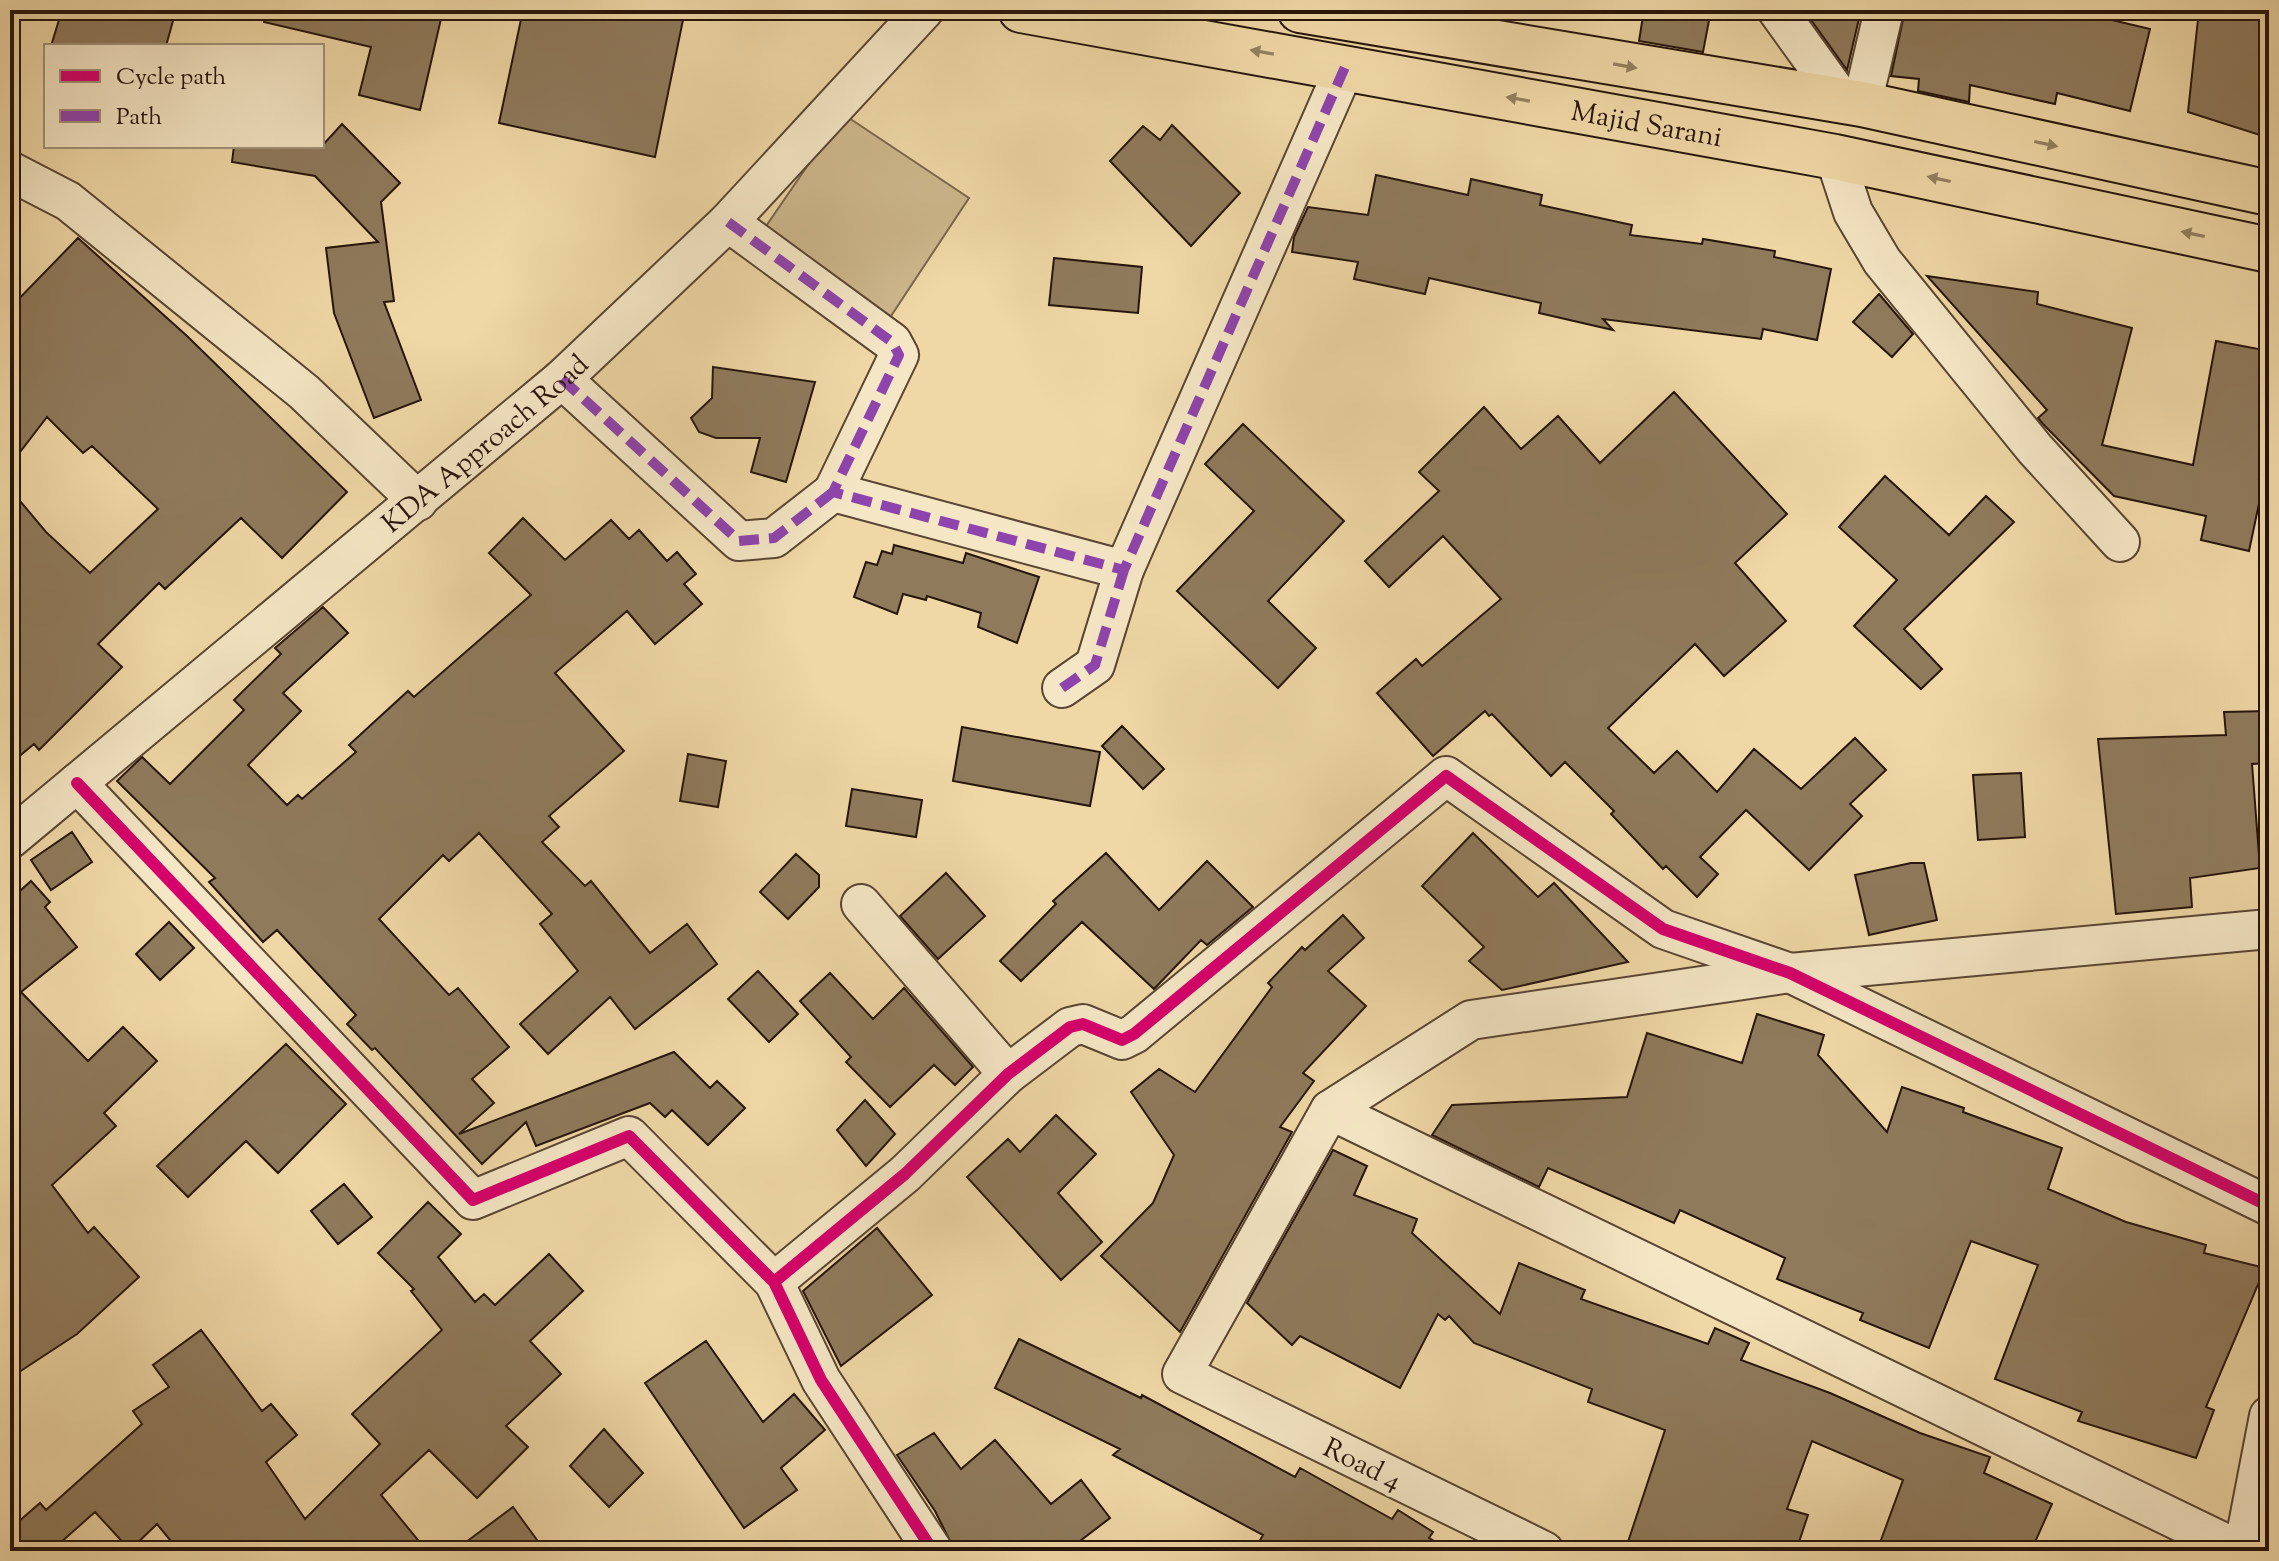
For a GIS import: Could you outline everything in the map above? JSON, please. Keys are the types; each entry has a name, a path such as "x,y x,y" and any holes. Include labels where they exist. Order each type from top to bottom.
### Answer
{"main road":[{"name":"Majid Sarani","path":"1021,10 1835,157 2269,250"},
{"name":"Majid Sarani","path":"1300,10 1853,104 2269,193"}],"street":[{"name":"KDA Approach Road","path":"10,839 562,379 728,222 924,10"},
{"path":"1777,10 1853,104"},
{"path":"1853,104 1884,10"},
{"path":"1062,688 1095,665 1124,570 1345,67"},
{"path":"1835,157 1853,212 1882,261 2035,449 2120,542"},
{"path":"10,171 68,201 304,392 418,501"},
{"path":"562,379 739,541 774,538 833,492 899,355 892,342 728,222"},
{"path":"833,492 1124,570"},
{"path":"774,1282 905,1174 1008,1074 1070,1027 1083,1024 1122,1040 1134,1034 1446,776 1663,929 1790,973 2269,1206"},
{"path":"77,783 473,1200 629,1136 774,1282 821,1380 933,1551"},
{"path":"861,904 1008,1074"},
{"path":"1330,1110 1471,1020 1790,973 2269,929"},
{"path":"1330,1110 2242,1551 2269,1416"},
{"name":"Road 4","path":"1330,1110 1182,1374 1544,1551"}],"shaded area":[{"path":"843,114 969,198 887,322 760,235"}],"building":[{"path":"62,10 176,10 167,44 52,44"},
{"path":"266,10 443,10 420,110 359,95 371,47 264,22"},
{"path":"523,10 685,10 655,157 499,123"},
{"path":"1644,10 1711,10 1703,52 1639,41"},
{"path":"1804,10 1861,10 1847,70"},
{"path":"1905,10 2070,10 2150,29 2130,111 2057,93 2055,104 1970,85 1969,102 1918,91 1919,79 1891,76"},
{"path":"2199,10 2269,16 2269,138 2188,112"},
{"path":"342,124 400,183 381,202 394,301 384,302 421,400 374,418 334,313 326,248 378,242 315,176 232,162 234,148 324,148 324,144"},
{"path":"1172,125 1240,193 1191,246 1110,161 1143,126 1160,140"},
{"path":"1376,175 1468,195 1471,179 1542,195 1540,205 1632,225 1630,235 1702,244 1703,239 1775,251 1774,257 1831,269 1817,340 1763,329 1761,339 1603,319 1613,330 1539,313 1541,303 1429,278 1425,294 1354,279 1358,262 1292,252 1294,237 1308,207 1368,215"},
{"path":"78,238 187,336 347,492 282,558 241,518 165,589 159,583 98,644 122,667 39,750 34,744 10,764 10,489 46,532 90,573 158,509 92,446 83,453 47,417 10,465 10,308"},
{"path":"1054,258 1142,267 1138,313 1049,305"},
{"path":"1927,276 2038,292 2037,304 2132,328 2102,445 2193,465 2216,341 2269,351 2269,424 2259,479 2264,480 2249,551 2201,540 2206,516 2114,496 2043,424 2038,418 2047,410"},
{"path":"1879,294 1913,334 1892,357 1853,322"},
{"path":"713,367 815,382 786,482 751,472 760,438 716,438 699,432 691,418 712,398"},
{"path":"1674,392 1787,514 1735,563 1786,621 1724,676 1695,644 1608,728 1654,773 1677,751 1717,792 1754,749 1801,789 1855,738 1886,770 1850,804 1862,816 1809,870 1746,810 1700,857 1718,874 1697,897 1666,866 1663,869 1611,814 1614,811 1565,762 1551,776 1492,714 1489,716 1485,711 1433,756 1377,693 1416,659 1422,666 1501,599 1443,536 1389,587 1365,561 1439,491 1419,472 1484,407 1521,449 1558,416 1600,463"},
{"path":"1243,424 1344,521 1268,601 1316,648 1278,688 1177,591 1254,511 1205,464"},
{"path":"1885,476 1949,535 1986,496 2014,522 1904,629 1942,669 1921,689 1854,626 1897,580 1839,527"},
{"path":"523,518 565,560 611,520 629,539 639,530 667,561 677,552 696,574 684,584 702,604 655,644 627,611 555,673 624,751 549,816 559,827 542,842 585,886 591,881 650,953 687,924 717,964 635,1029 610,997 548,1054 520,1024 578,971 540,924 552,914 479,833 449,861 443,855 379,919 449,995 458,988 509,1047 472,1079 494,1103 459,1134 674,1052 710,1088 717,1081 745,1108 708,1145 672,1110 665,1117 650,1103 536,1146 526,1122 482,1164 375,1048 372,1050 347,1024 356,1015 277,930 263,942 209,882 215,878 117,781 142,757 170,784 244,710 234,700 281,654 275,648 323,607 348,633 283,693 301,711 248,765 287,805 298,795 302,799 356,752 349,745 408,691 414,697 531,595 489,553"},
{"path":"894,545 963,563 966,553 1039,577 1017,643 978,627 981,613 927,596 926,600 903,594 897,614 854,597 866,562 877,565 882,551 892,554"},
{"path":"2269,711 2269,763 2252,764 2260,868 2190,878 2192,907 2116,914 2098,739 2226,735 2224,712"},
{"path":"1122,726 1164,769 1143,789 1102,746"},
{"path":"962,727 1100,752 1090,806 953,781"},
{"path":"688,754 726,761 718,807 680,801"},
{"path":"2021,773 2025,837 1978,840 1973,775"},
{"path":"852,789 922,800 916,837 846,826"},
{"path":"72,832 92,862 51,890 31,860"},
{"path":"1473,833 1538,897 1554,883 1628,962 1502,990 1469,961 1484,947 1422,886"},
{"path":"1106,853 1159,910 1207,861 1253,907 1207,945 1201,940 1154,989 1082,922 1021,981 1000,961 1056,904 1053,901"},
{"path":"796,854 819,875 819,887 788,919 760,892"},
{"path":"1924,863 1937,920 1869,935 1855,875"},
{"path":"946,873 985,916 938,959 900,916"},
{"path":"31,881 50,902 45,907 77,947 21,992 88,1061 123,1027 157,1061 104,1113 116,1126 52,1185 88,1233 94,1227 139,1277 77,1334 10,1378 10,900"},
{"path":"1343,915 1364,938 1328,971 1366,1006 1303,1073 1314,1081 1280,1127 1292,1132 1180,1332 1101,1256 1153,1203 1174,1155 1131,1092 1159,1069 1195,1092 1272,987 1268,983 1302,947 1305,950"},
{"path":"169,922 194,948 160,980 136,954"},
{"path":"758,971 798,1014 769,1042 728,999"},
{"path":"830,973 873,1019 904,988 973,1067 955,1085 934,1065 890,1107 846,1062 851,1057 800,1001"},
{"path":"1757,1014 1824,1035 1818,1055 1887,1132 1902,1087 1964,1108 1963,1112 2062,1148 2048,1189 2126,1222 2206,1245 2204,1253 2265,1268 2206,1407 2214,1410 2196,1458 2078,1421 2082,1412 1995,1379 2038,1265 1971,1241 1929,1348 1860,1320 1863,1313 1777,1279 1785,1258 1680,1210 1674,1223 1548,1168 1539,1187 1432,1135 1452,1105 1627,1097 1647,1033 1742,1063"},
{"path":"286,1044 346,1104 278,1173 246,1141 188,1197 157,1166"},
{"path":"865,1100 895,1134 866,1166 837,1130"},
{"path":"1056,1115 1096,1154 1058,1193 1102,1242 1061,1280 967,1177 1008,1139 1020,1152"},
{"path":"1333,1150 1367,1166 1354,1195 1417,1219 1412,1233 1500,1314 1519,1263 1585,1290 1581,1299 1708,1344 1715,1328 1749,1343 1741,1360 1830,1393 1920,1433 1990,1457 1984,1473 2052,1504 2031,1551 1877,1551 1903,1480 1812,1441 1787,1509 1808,1515 1796,1551 1625,1551 1665,1430 1588,1402 1592,1389 1474,1343 1449,1316 1445,1320 1438,1314 1400,1388 1300,1336 1292,1345 1247,1303"},
{"path":"344,1184 372,1217 338,1244 311,1211"},
{"path":"428,1202 461,1234 438,1257 475,1302 484,1294 495,1305 549,1254 583,1291 530,1341 561,1374 506,1426 528,1447 477,1498 429,1450 381,1495 427,1551 179,1551 157,1524 130,1550 95,1512 51,1551 21,1551 10,1538 10,1529 40,1503 46,1510 142,1424 133,1411 169,1387 153,1365 201,1330 262,1411 271,1404 297,1435 266,1462 305,1519 380,1444 352,1414 442,1330 411,1291 414,1289 378,1253"},
{"path":"877,1228 932,1295 841,1366 803,1291"},
{"path":"1019,1339 1141,1398 1142,1395 1295,1477 1300,1468 1392,1519 1398,1510 1433,1532 1429,1538 1452,1551 1254,1551 1263,1535 1113,1455 1120,1449 995,1388"},
{"path":"706,1341 763,1422 794,1394 825,1430 781,1468 797,1490 744,1528 645,1383"},
{"path":"604,1429 643,1473 609,1507 570,1466"},
{"path":"934,1433 961,1469 995,1440 1051,1504 1081,1480 1110,1518 1067,1551 955,1551 935,1511 897,1455"},
{"path":"513,1507 545,1551 454,1551"}],"marked path":[{"path":"728,222 892,342 899,355 833,492 1124,570 1345,67"},
{"path":"562,379 739,541 774,538 833,492"},
{"path":"1062,688 1095,665 1124,570"}],"cycle path":[{"path":"774,1282 905,1174 1008,1074 1070,1027 1083,1024 1122,1040 1134,1034 1446,776 1663,929 1790,973 2269,1206"},
{"path":"77,783 473,1200 629,1136 774,1282 821,1380 933,1551"}]}
